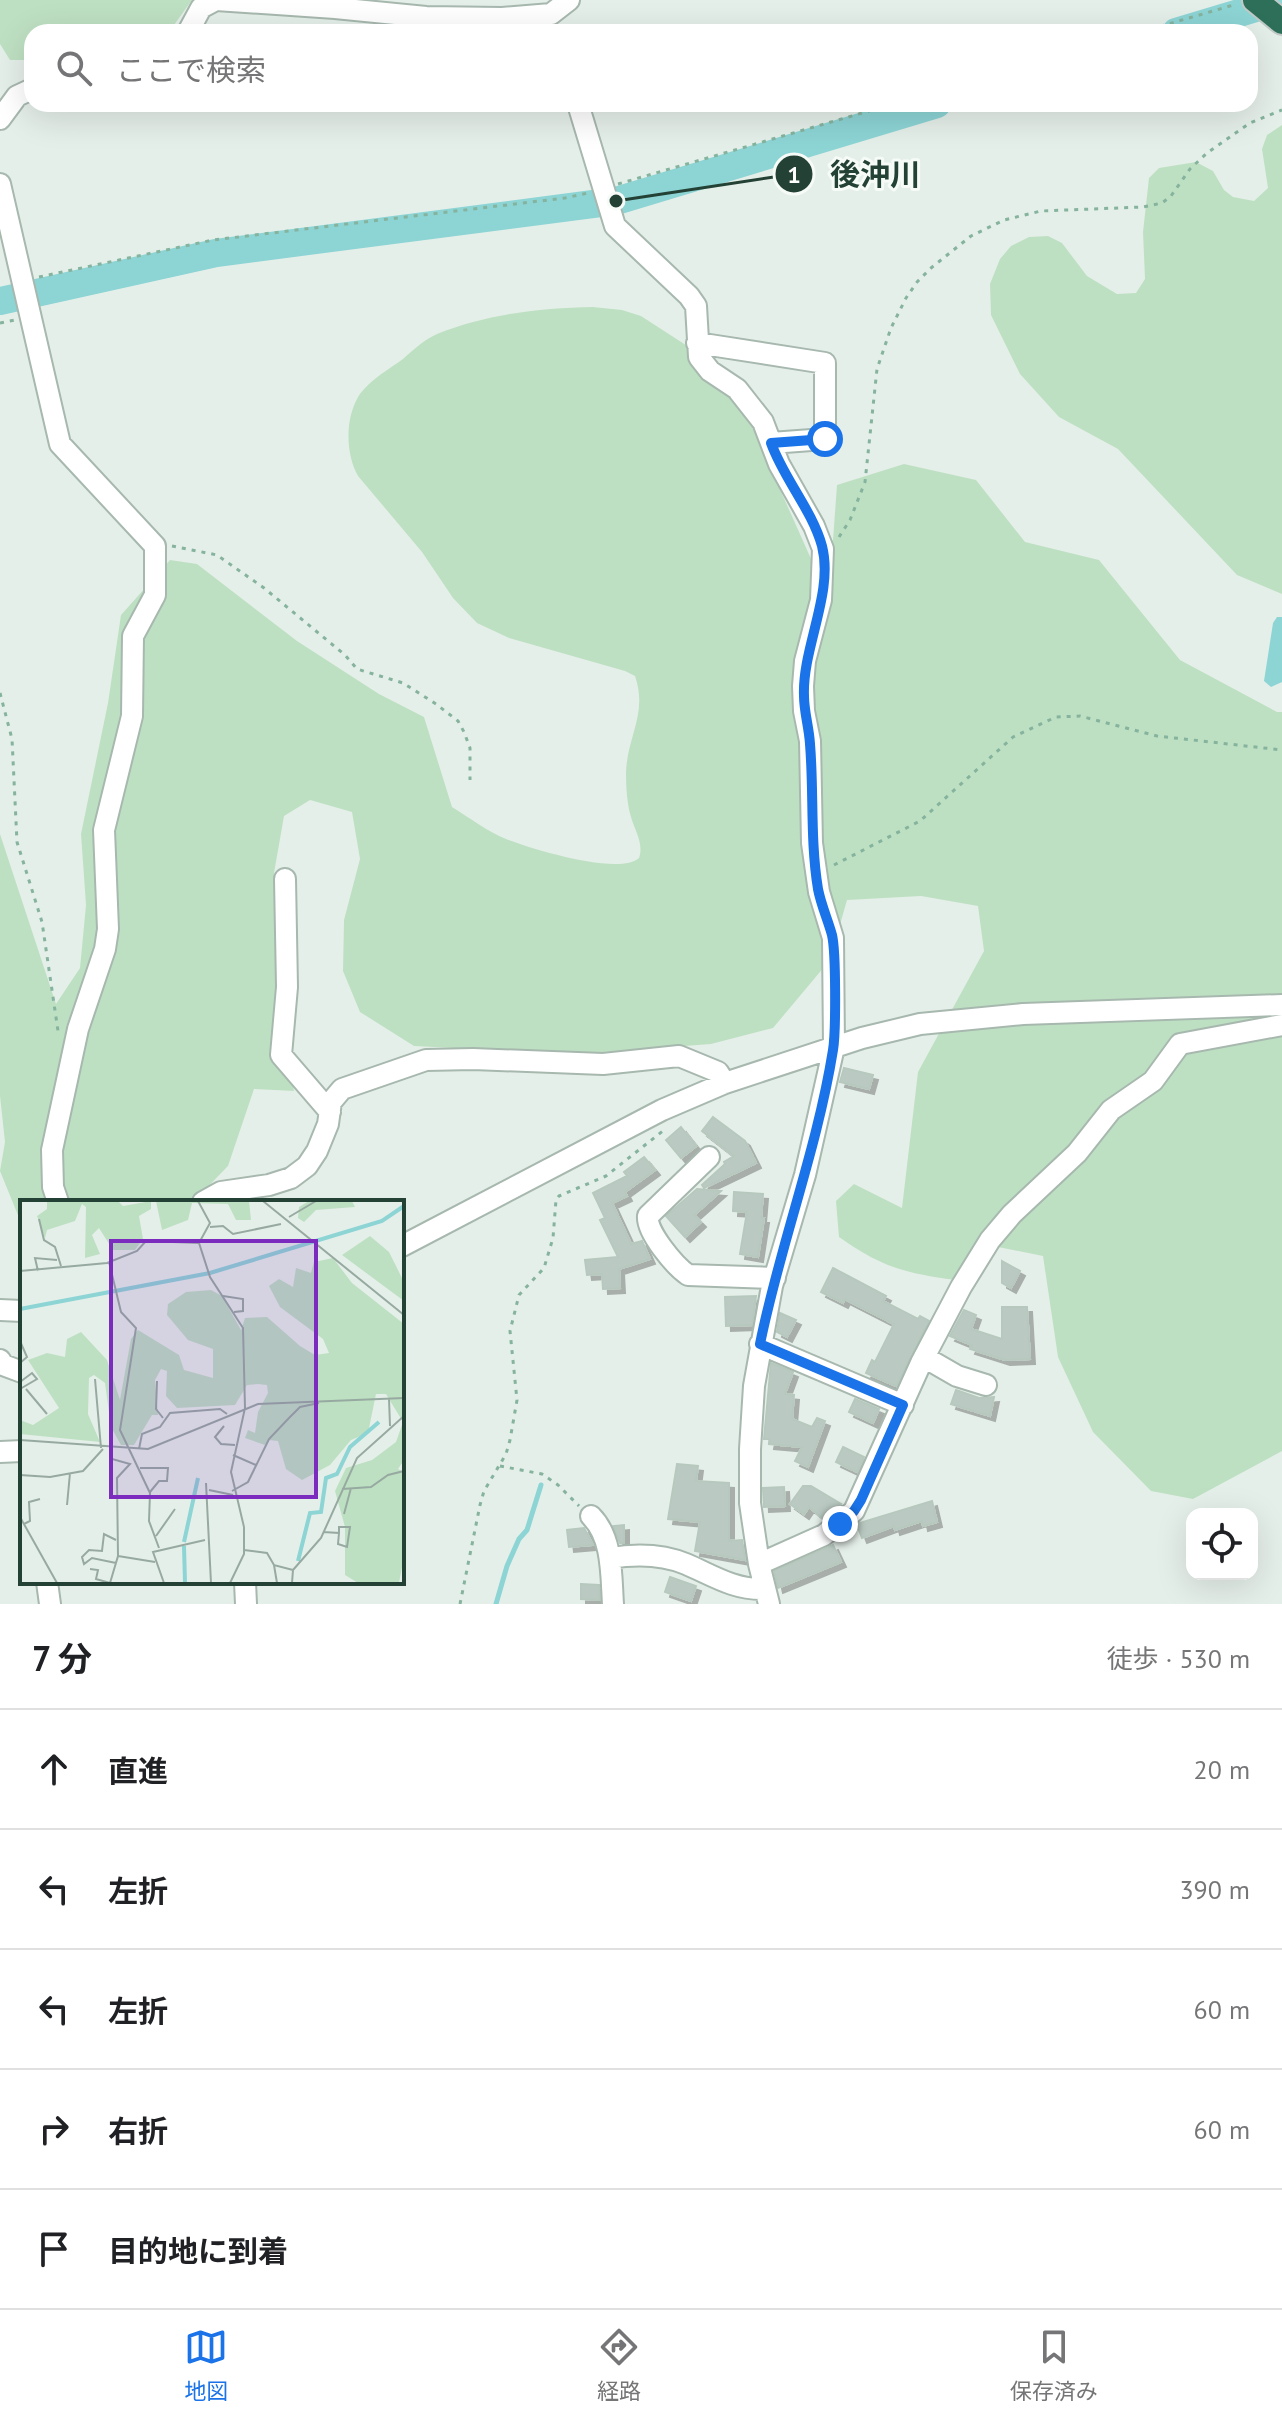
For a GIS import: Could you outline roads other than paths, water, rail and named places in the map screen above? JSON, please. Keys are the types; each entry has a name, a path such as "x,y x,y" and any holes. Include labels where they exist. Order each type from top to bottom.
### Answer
{"highway":[{"path":"1247,2 1282,22"}],"street":[{"path":"192,24 201,8 216,0 426,17 502,18 554,23 569,0"},
{"path":"0,119 17,96 24,93"},
{"path":"580,112 615,226 696,306 699,357 710,371 737,389 763,422 779,464 814,526 823,549 821,600 805,661 804,699 810,741 812,843 819,892 833,938 834,1047 805,1175 775,1278 760,1344 752,1399 750,1503 766,1597"},
{"path":"0,184 60,444 155,546 155,595 133,636 132,716 104,830 108,929 105,949 84,1005 52,1150 53,1187 57,1200"},
{"path":"697,343 825,363 825,439 771,443"},
{"path":"285,879 287,987 281,1055 330,1112"},
{"path":"404,1245 564,1163 628,1126 725,1083 834,1047 920,1024 1023,1014 1282,1005"},
{"path":"759,1564 824,1535 854,1511 924,1357 961,1287 997,1230 1077,1153 1111,1110 1153,1081 1180,1044 1282,1025"},
{"path":"207,1200 221,1192 256,1194 291,1178 307,1166 328,1124 331,1102 342,1089 426,1060 603,1064 679,1056 718,1072 725,1083"},
{"path":"709,1157 648,1216 649,1229 688,1275 775,1278"},
{"path":"0,1310 20,1311"},
{"path":"760,1344 903,1405"},
{"path":"924,1357 957,1376 986,1385"},
{"path":"0,1360 3,1365 20,1371"},
{"path":"0,1452 20,1451"},
{"path":"591,1516 598,1524 610,1558 613,1604"},
{"path":"610,1558 627,1555 662,1557 766,1597"},
{"path":"47,1584 50,1604"},
{"path":"245,1584 246,1604"}],"water":[{"path":"1277,617 1282,617 1282,682 1271,687 1264,681 1273,623"}],"waterway":[{"path":"1202,24 1282,0"},
{"path":"0,301 216,253 616,201 911,112"},
{"path":"496,1604 507,1566 519,1539 527,1530 541,1485"}],"place":[{"name":"後沖川","path":"616,201"}]}
